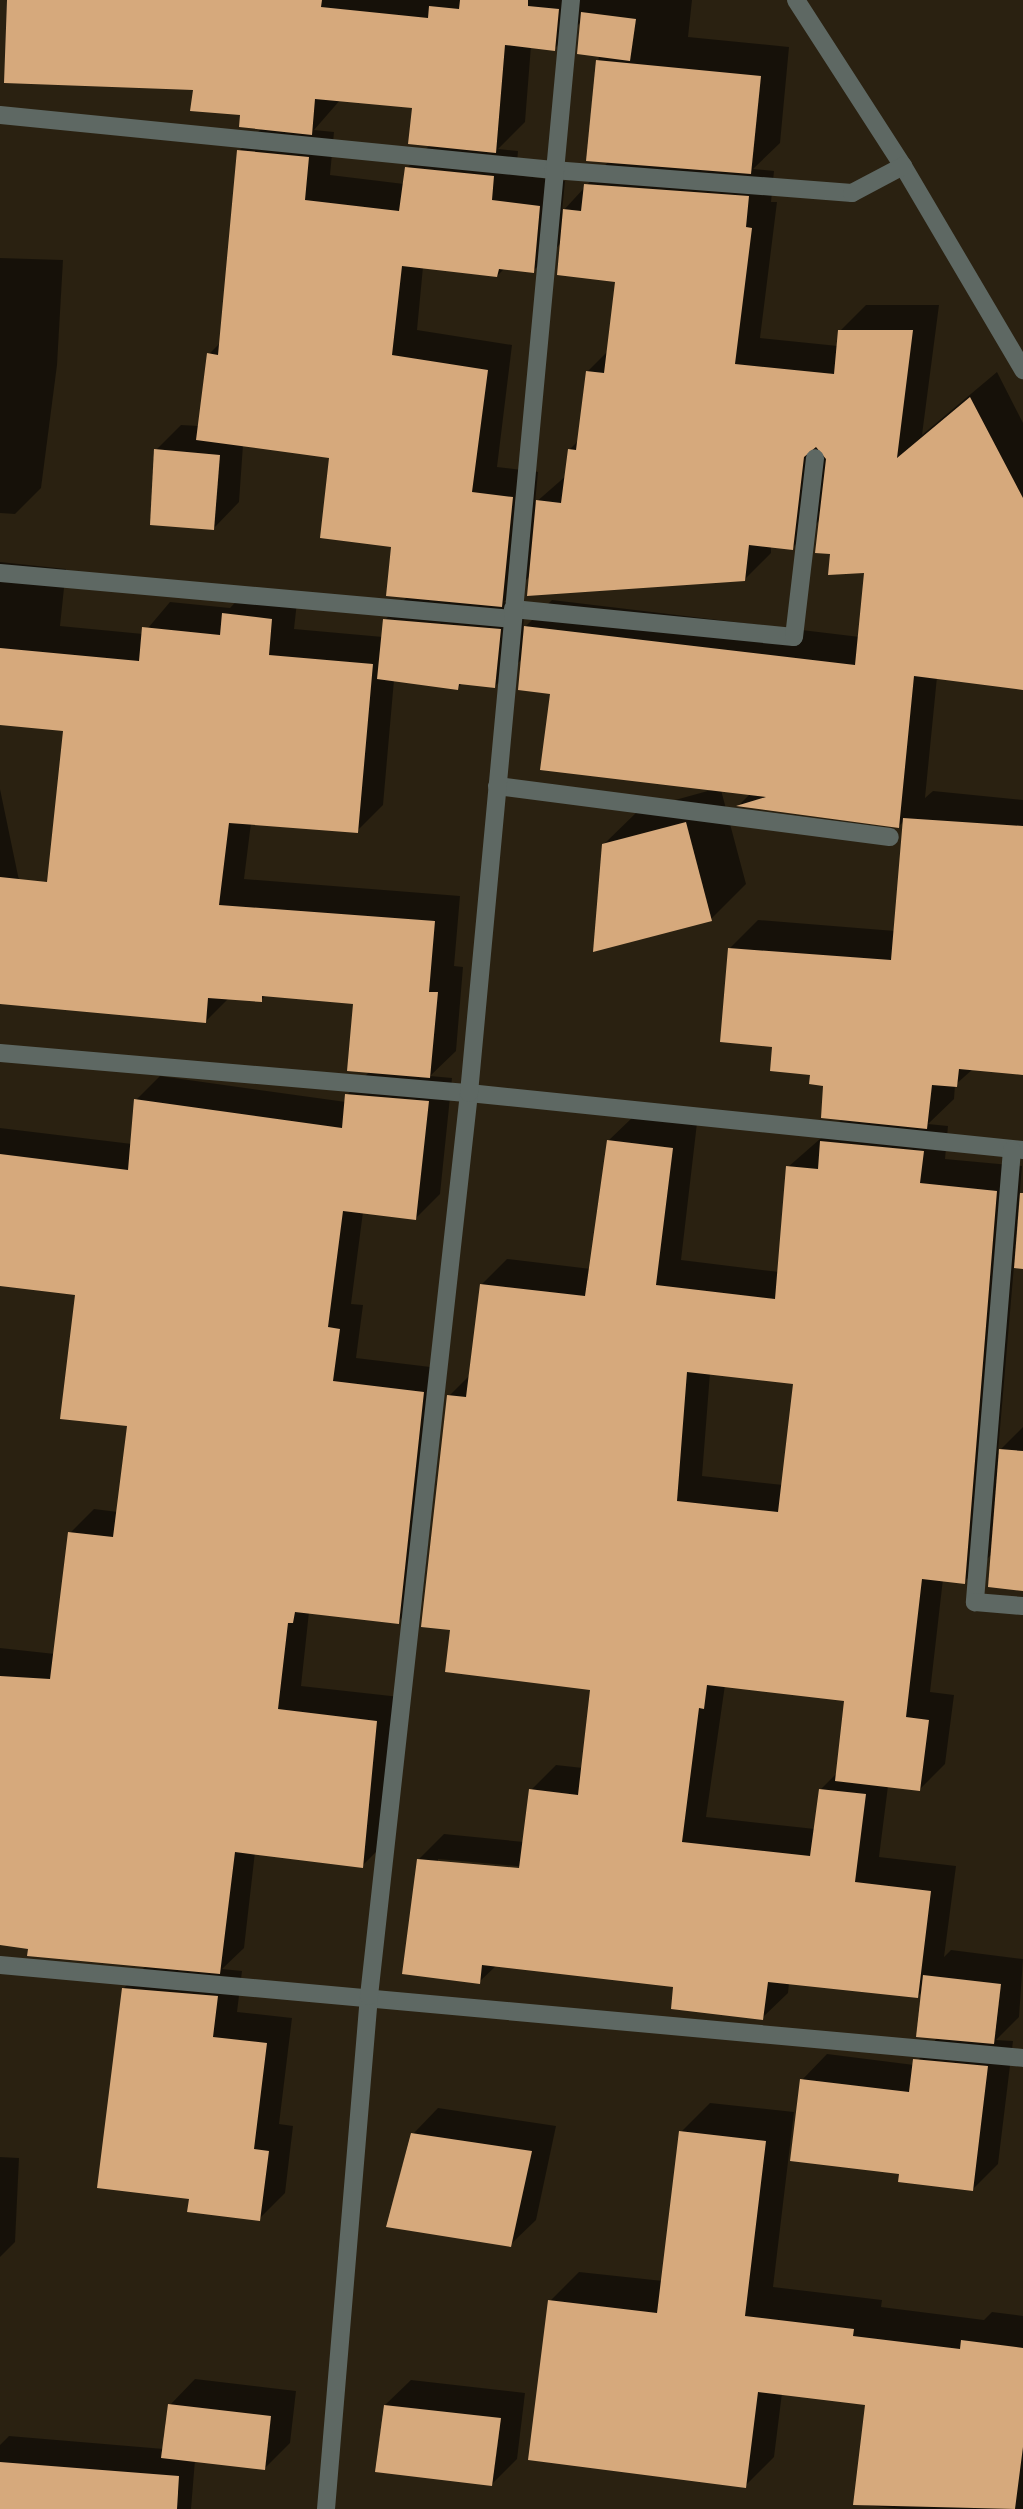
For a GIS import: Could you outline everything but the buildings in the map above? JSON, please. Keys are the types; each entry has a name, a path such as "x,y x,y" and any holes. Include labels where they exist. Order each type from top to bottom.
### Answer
{"street":[{"path":"326,2509 369,1996 469,1093 553,170 571,0"},
{"path":"796,0 903,166 1023,370"},
{"path":"0,114 553,170 852,193 903,166"},
{"path":"0,573 794,638 815,458"},
{"path":"497,786 890,837"},
{"path":"0,1054 469,1093 1018,1150 975,1602 1023,1606"},
{"path":"0,1965 369,1996 1023,2058"}]}
